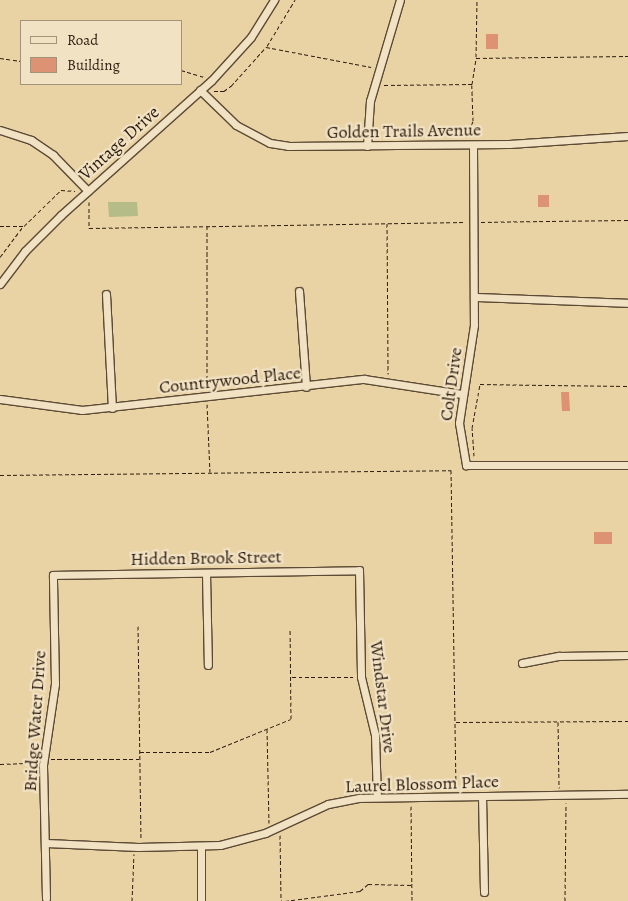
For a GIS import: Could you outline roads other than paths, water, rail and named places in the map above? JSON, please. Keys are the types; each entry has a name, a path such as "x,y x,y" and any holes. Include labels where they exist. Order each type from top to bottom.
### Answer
{"street":[{"name":"Vintage Drive","path":"0,284 25,250 211,81 251,37 274,0"},
{"path":"367,146 370,101 381,70 400,0"},
{"name":"Golden Trails Avenue","path":"200,90 236,125 270,143 309,148 469,145 628,136"},
{"path":"0,130 31,140 45,150 88,191"},
{"name":"Colt Drive","path":"469,145 473,222 474,325 462,394 460,447 466,465 628,465"},
{"path":"299,291 306,387"},
{"path":"106,294 112,408"},
{"path":"474,297 628,303"},
{"name":"Countrywood Place","path":"0,400 47,408 112,408 364,379 387,381 462,394"},
{"name":"Hidden Brook Street","path":"53,575 359,570"},
{"name":"Windstar Drive","path":"359,570 361,677 375,735 377,797"},
{"path":"206,573 208,664"},
{"name":"Bridge Water Drive","path":"46,898 44,761 55,684 53,575"},
{"path":"522,663 558,656 628,655"},
{"name":"Laurel Blossom Place","path":"46,843 137,847 201,846 240,842 270,831 328,804 377,797 628,794"},
{"path":"482,796 484,892"},
{"path":"201,846 202,901"}]}
